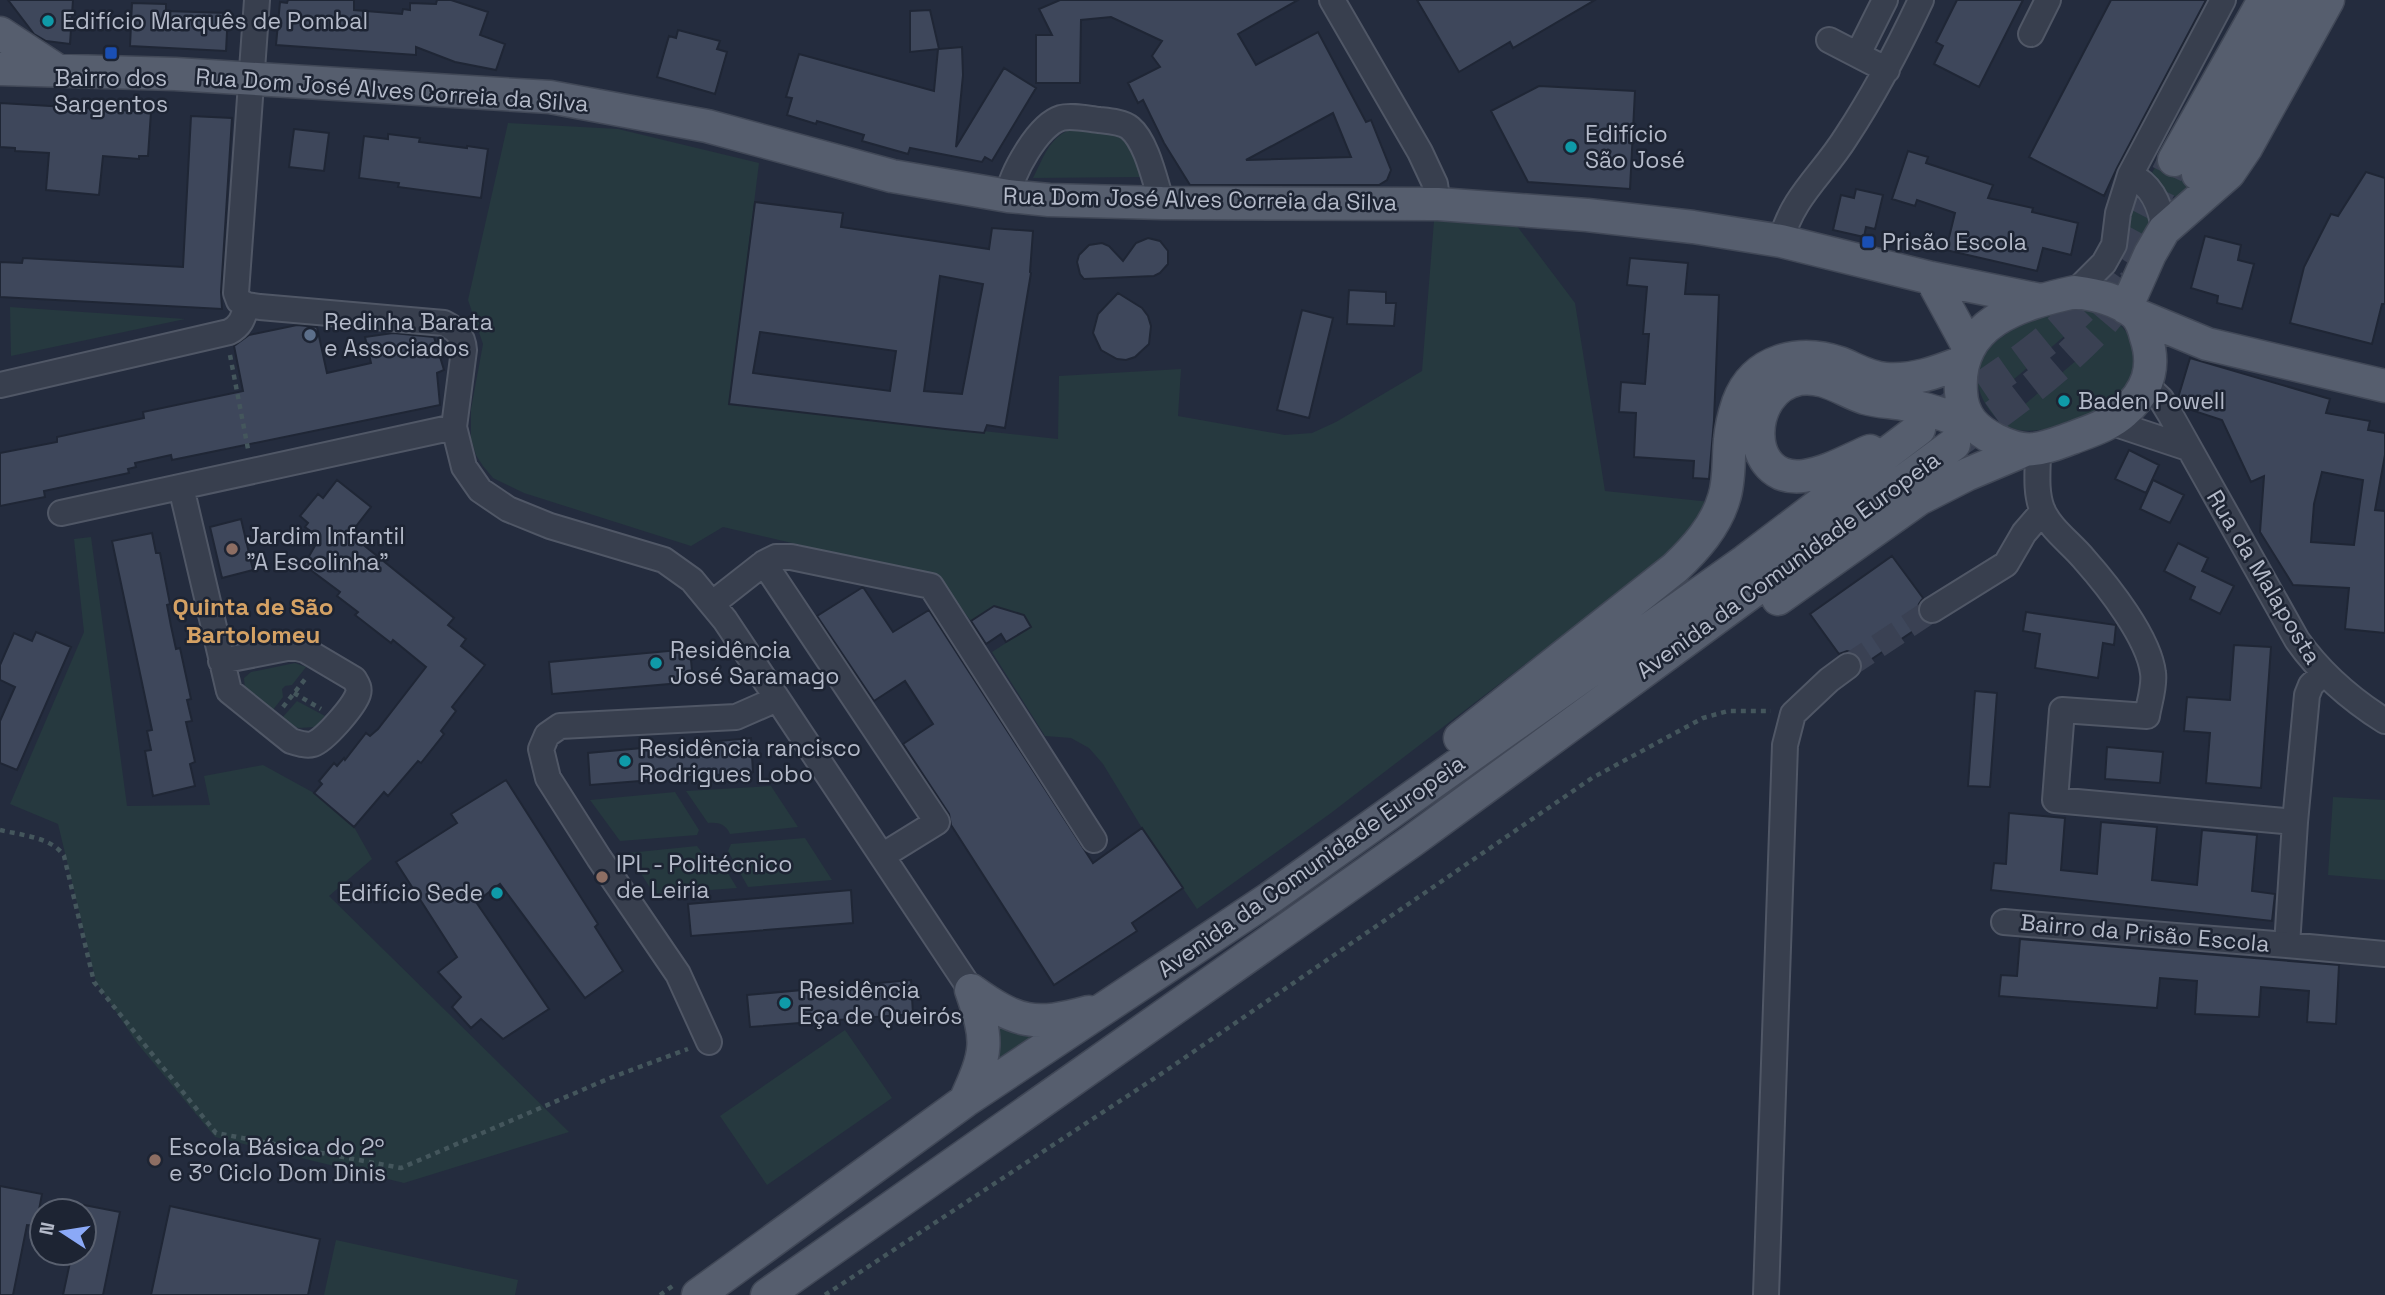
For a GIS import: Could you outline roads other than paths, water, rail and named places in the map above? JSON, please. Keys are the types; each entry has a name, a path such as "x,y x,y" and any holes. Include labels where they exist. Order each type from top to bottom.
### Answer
{"main road":[{"path":"2264,0 2186,167 2297,0"},
{"path":"2149,376 2150,348 2132,312 2150,254 2164,230 2229,173 2246,148 2328,0"},
{"path":"0,33 55,69"},
{"name":"Rua Dom José Alves Correia da Silva","path":"0,69 55,69 519,94 585,102 707,125 892,176 968,191 1049,200 1438,204 1600,216 1782,241 1931,278 2040,300"},
{"path":"1931,278 1966,355"},
{"path":"2031,450 1964,435 1965,414 1959,373 1966,355 1984,329 2000,317 2018,307 2075,292 2100,296 2207,344 2385,386"},
{"path":"1342,892 1397,867 1451,831 1919,499 1956,479 2110,422 2136,400 2149,376 2178,352 2207,344"},
{"path":"1402,804 1438,755 1692,552 1716,517 1724,498 1732,422 1740,399 1750,381 1765,367 1779,360 1801,356 1823,358 1882,379 1907,379 1918,378 1966,355"},
{"name":"Avenida da Comunidade Europeia","path":"698,1295 965,1101 1270,898 1745,561 1919,429 1828,469 1795,476 1777,470 1762,455 1758,445 1759,421 1764,407 1778,390 1798,379 1825,380 1863,397 1948,415 1964,435 1342,892 767,1295"},
{"path":"971,990 999,1010 1028,1021 1050,1020 1108,1008"},
{"path":"965,1101 981,1065 984,1041 983,1025 971,990"}],"street":[{"path":"257,0 236,293 239,301 247,305 444,323 452,327 461,336 464,350 454,427 464,467 480,490 508,509 550,526 664,560 692,580 713,603 971,990"},
{"path":"1332,0 1409,130 1435,184 1438,204"},
{"path":"1858,54 1885,0"},
{"path":"1782,241 1786,223 1796,202 1844,140 1887,70 1922,0"},
{"path":"2031,34 2048,0"},
{"path":"2075,292 2104,263 2114,245 2118,214 2130,175 2223,0"},
{"path":"1829,40 1887,70"},
{"path":"1008,196 1010,183 1022,160 1044,129 1062,117 1111,121 1130,127 1143,146 1161,202"},
{"path":"2130,175 2143,181 2151,192 2158,205 2164,230"},
{"path":"0,385 226,333 236,329 242,321 247,305"},
{"name":"Rua da Malaposta","path":"2149,376 2297,640 2323,674 2385,721"},
{"path":"2110,422 2188,449"},
{"path":"61,513 454,427"},
{"path":"2031,450 2043,511 2059,533 2084,559 2135,627 2147,649 2154,675 2147,716 2062,710 2054,800 2295,822"},
{"path":"181,487 221,661 229,691 291,741 302,744 314,744 327,734 357,695 358,684 354,679 305,650 287,648 221,661"},
{"path":"1933,610 2006,565 2024,533 2043,511"},
{"path":"713,603 764,562 776,557 791,557 931,586 1094,839"},
{"path":"764,562 937,822 882,856"},
{"path":"1766,1295 1784,745 1793,714 1848,666"},
{"name":"Bairro da Prisão Escola","path":"2287,945 2307,695 2311,685 2323,674"},
{"path":"709,1042 678,974 598,858 548,778 541,748 547,736 560,726 736,717 777,699"},
{"name":"Bairro da Prisão Escola","path":"2004,922 2385,954"}],"tunnel":[{"path":"1941,414 2042,344 2096,293 2130,246 2174,160"},
{"path":"1955,443 2009,405 2078,348 2134,282"},
{"path":"1848,666 1932,610"}],"place":[{"name":"Edifício Marquês de Pombal","path":"48,21"},
{"name":"Bairro dos Sargentos","path":"111,53"},
{"name":"Edifício São José","path":"1571,147"},
{"name":"Prisão Escola","path":"1868,242"},
{"name":"Redinha Barata e Associados","path":"310,335"},
{"name":"Baden Powell","path":"2064,401"},
{"name":"Jardim Infantil \"A Escolinha\"","path":"232,549"},
{"name":"Residência José Saramago","path":"656,663"},
{"name":"Residência rancisco Rodrigues Lobo","path":"625,761"},
{"name":"IPL - Politécnico de Leiria","path":"602,877"},
{"name":"Edifício Sede","path":"497,893"},
{"name":"Residência Eça de Queirós","path":"785,1003"},
{"name":"Escola Básica do 2º e 3º Ciclo Dom Dinis","path":"155,1160"}],"district":[{"name":"Quinta de São Bartolomeu","path":"253,621"}]}
